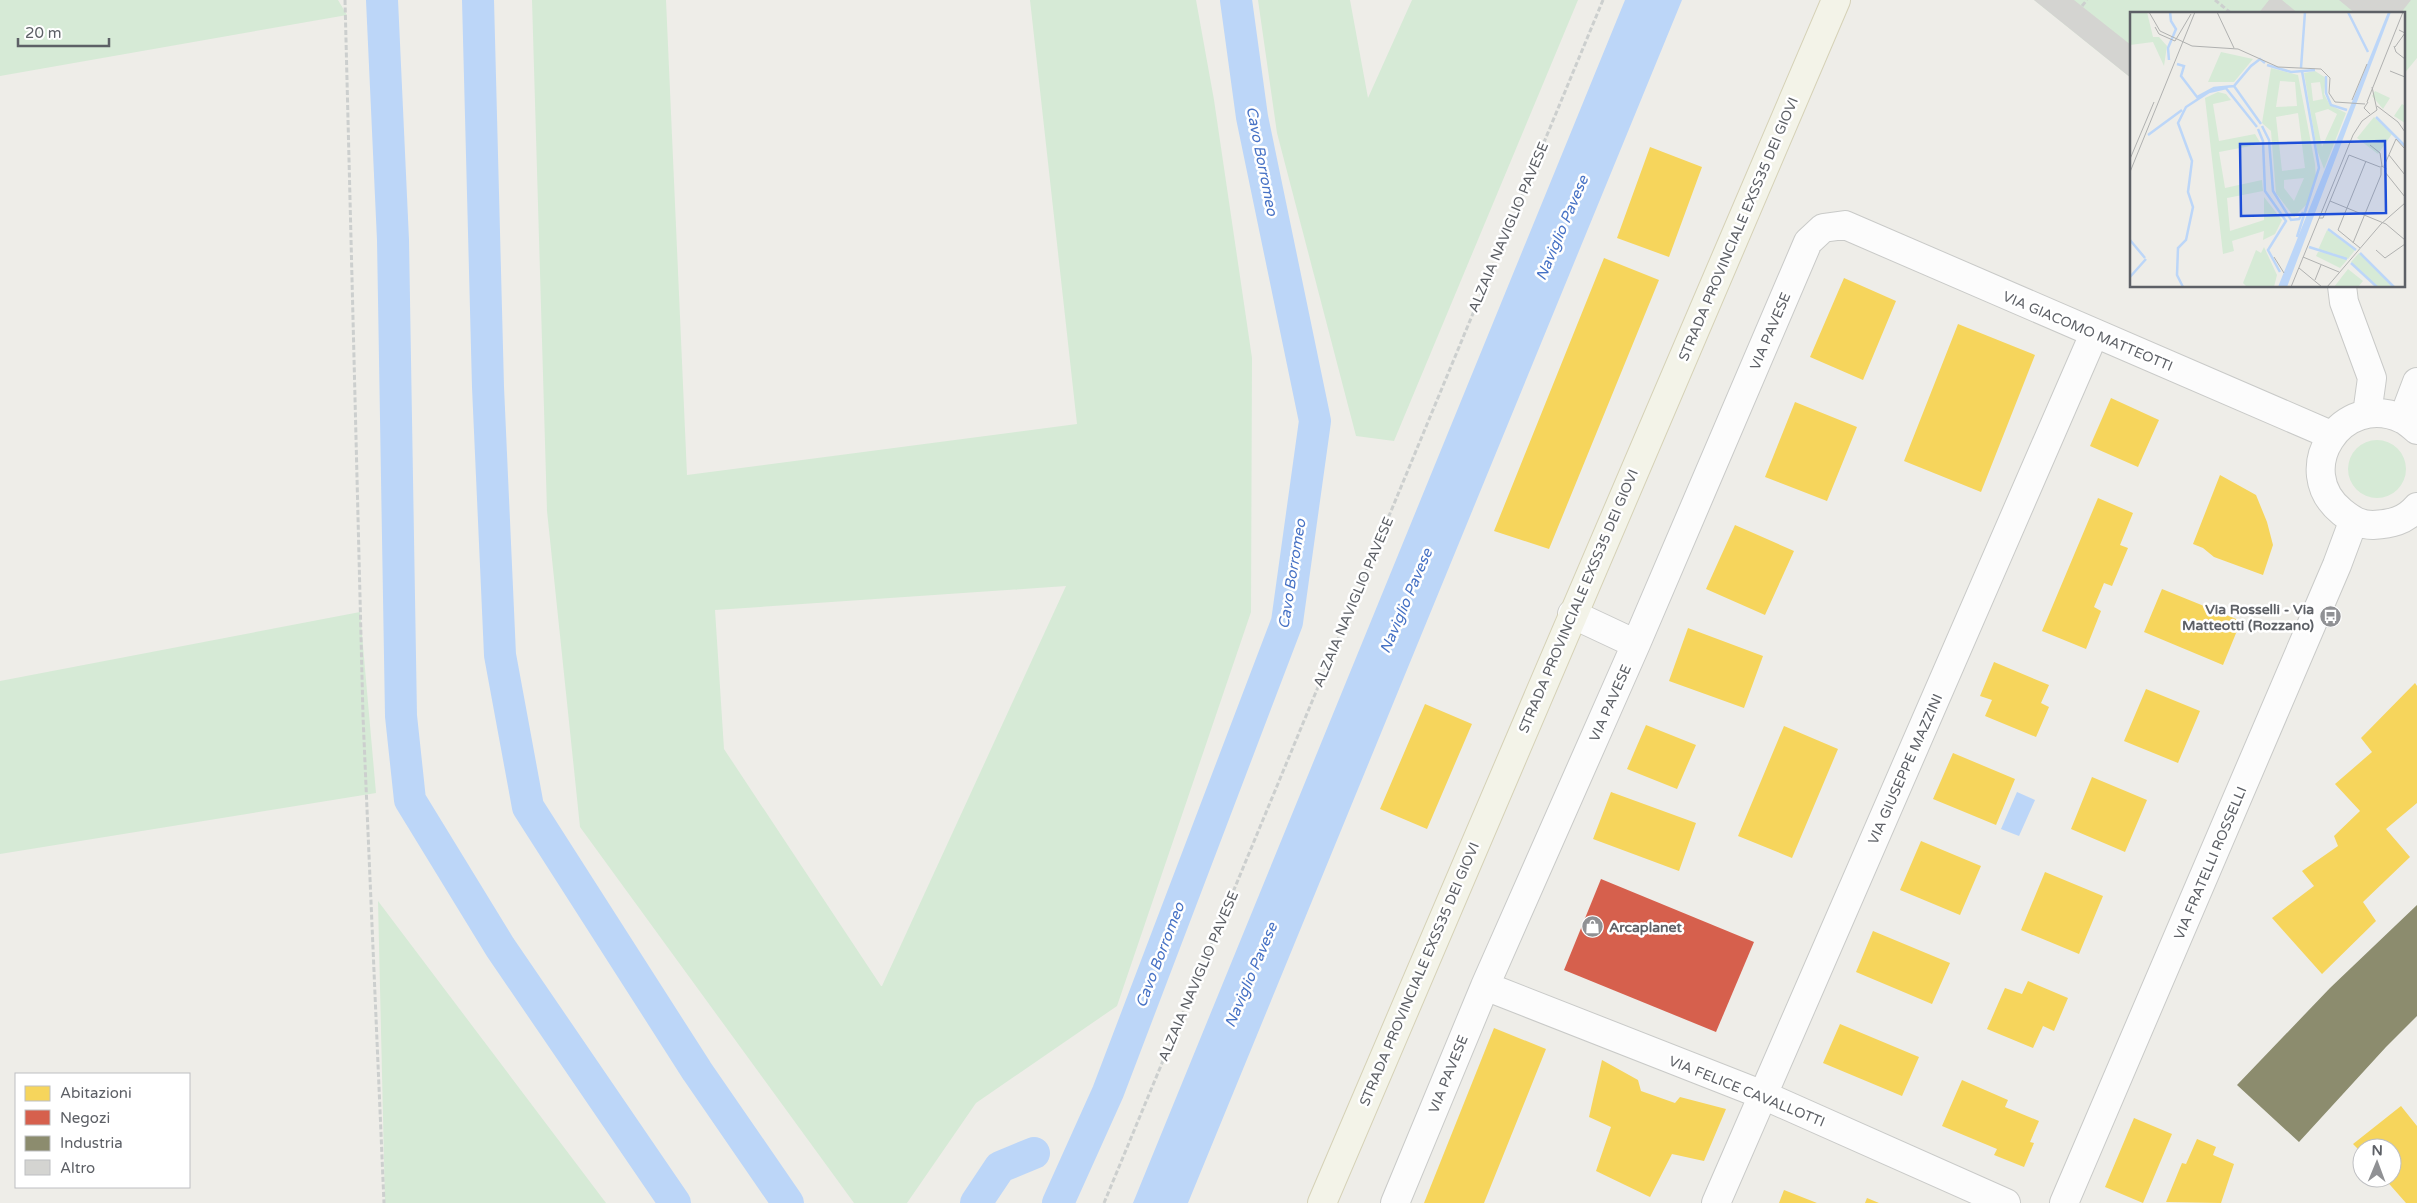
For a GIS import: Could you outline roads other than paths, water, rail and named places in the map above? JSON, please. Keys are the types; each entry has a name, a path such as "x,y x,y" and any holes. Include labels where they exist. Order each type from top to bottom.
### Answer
{"main road":[{"name":"STRADA PROVINCIALE EXSS35 DEI GIOVI","path":"1322,1203 1572,614 1836,0"}],"street":[{"name":"VIA GIACOMO MATTEOTTI","path":"1845,225 2331,435"},
{"name":"VIA PAVESE","path":"1395,1203 1485,986 1636,644 1808,242 1823,228 1845,225"},
{"path":"2342,288 2344,302 2372,378 2367,414"},
{"name":"VIA GIUSEPPE MAZZINI","path":"1716,1203 2094,334"},
{"path":"2414,519 2371,525 2353,522 2335,507 2324,491 2320,472 2322,453 2331,435 2347,421 2367,414 2387,414 2410,424 2417,382"},
{"name":"VIA FRATELLI ROSSELLI","path":"2064,1203 2334,572 2353,522"},
{"path":"1572,614 1636,644"},
{"name":"VIA FELICE CAVALLOTTI","path":"1485,986 1763,1095 2006,1203"}],"water":[{"name":"Naviglio Pavese","path":"1625,0 1682,0 1188,1203 1133,1203"},
{"path":"2017,792 2035,800 2019,836 2001,829"}],"waterway":[{"path":"382,0 393,240 401,716 410,800 500,947 675,1203"},
{"path":"478,0 488,387 500,655 528,807 697,1071 788,1203"},
{"name":"Cavo Borromeo","path":"1058,1203 1108,1092 1287,622 1315,421 1252,117 1236,0"},
{"path":"976,1203 1000,1167 1034,1153"}],"place":[{"name":"Via Rosselli - Via Matteotti (Rozzano)","path":"2330,617"},
{"name":"Arcaplanet","path":"1593,927"}]}
